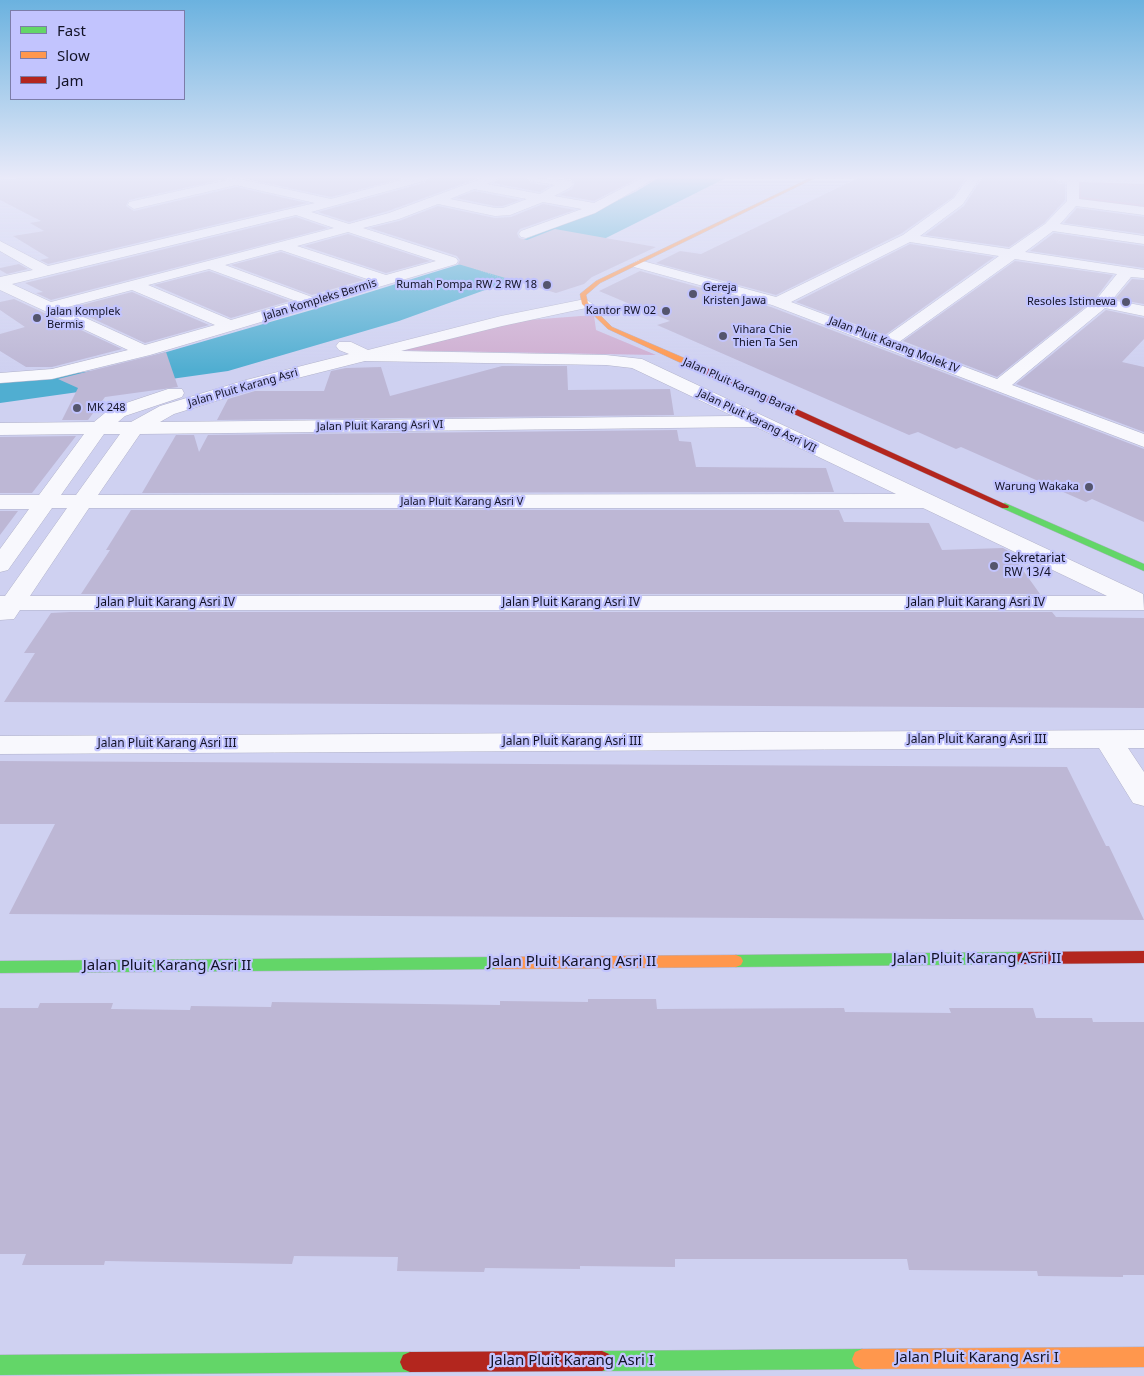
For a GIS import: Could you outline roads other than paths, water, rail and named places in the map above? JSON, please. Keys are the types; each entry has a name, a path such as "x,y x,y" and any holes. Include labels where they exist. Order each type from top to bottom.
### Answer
{"street":[{"path":"0,283 169,242"},
{"path":"48,307 296,242"},
{"name":"Jalan Kompleks Bermis","path":"0,378 58,372 144,351 451,261 393,242"},
{"path":"584,299 598,282 683,242"},
{"path":"778,302 899,242"},
{"path":"934,242 1136,272"},
{"path":"888,342 1030,242"},
{"path":"0,245 48,272"},
{"path":"282,246 385,280"},
{"path":"212,264 312,302"},
{"name":"Jalan Pluit Karang Molek IV","path":"639,264 778,302 888,342 999,386 1141,437"},
{"path":"999,386 1102,303 1136,272"},
{"path":"0,283 144,351"},
{"path":"134,285 231,326"},
{"name":"Jalan Pluit Karang Asri","path":"0,565 98,429 118,412 139,404 344,346 467,315 584,299"},
{"name":"Jalan Pluit Karang Asri","path":"4,610 84,502 133,429 167,410 252,384 368,356 584,299"},
{"name":"Jalan Pluit Karang Barat","path":"584,299 610,328 1144,568"},
{"path":"1102,303 1144,311"},
{"name":"Jalan Pluit Karang Asri VII","path":"344,346 368,356 622,360 644,366 1143,604"},
{"name":"Jalan Pluit Karang Asri VI","path":"0,429 760,422"},
{"name":"Jalan Pluit Karang Asri V","path":"0,502 924,501"},
{"name":"Jalan Pluit Karang Asri IV","path":"4,610 1143,604"},
{"path":"1108,739 1144,796"},
{"name":"Jalan Pluit Karang Asri III","path":"0,745 1144,739"},
{"name":"Jalan Pluit Karang Asri II","path":"0,967 1144,957"},
{"name":"Jalan Pluit Karang Asri I","path":"0,1365 1144,1357"}],"water":[{"path":"517,242 598,242 546,268 399,321 228,371 0,403 0,383 108,369 315,309 467,262"}],"place":[{"name":"Rumah Pompa RW 2 RW 18","path":"547,285"},
{"name":"Gereja Kristen Jawa","path":"693,294"},
{"name":"Resoles Istimewa","path":"1126,302"},
{"name":"Kantor RW 02","path":"666,311"},
{"name":"Jalan Komplek Bermis","path":"37,318"},
{"name":"Vihara Chie Thien Ta Sen","path":"723,336"},
{"name":"MK 248","path":"77,408"},
{"name":"Warung Wakaka","path":"1089,487"},
{"name":"Sekretariat RW 13/4","path":"994,566"}]}
